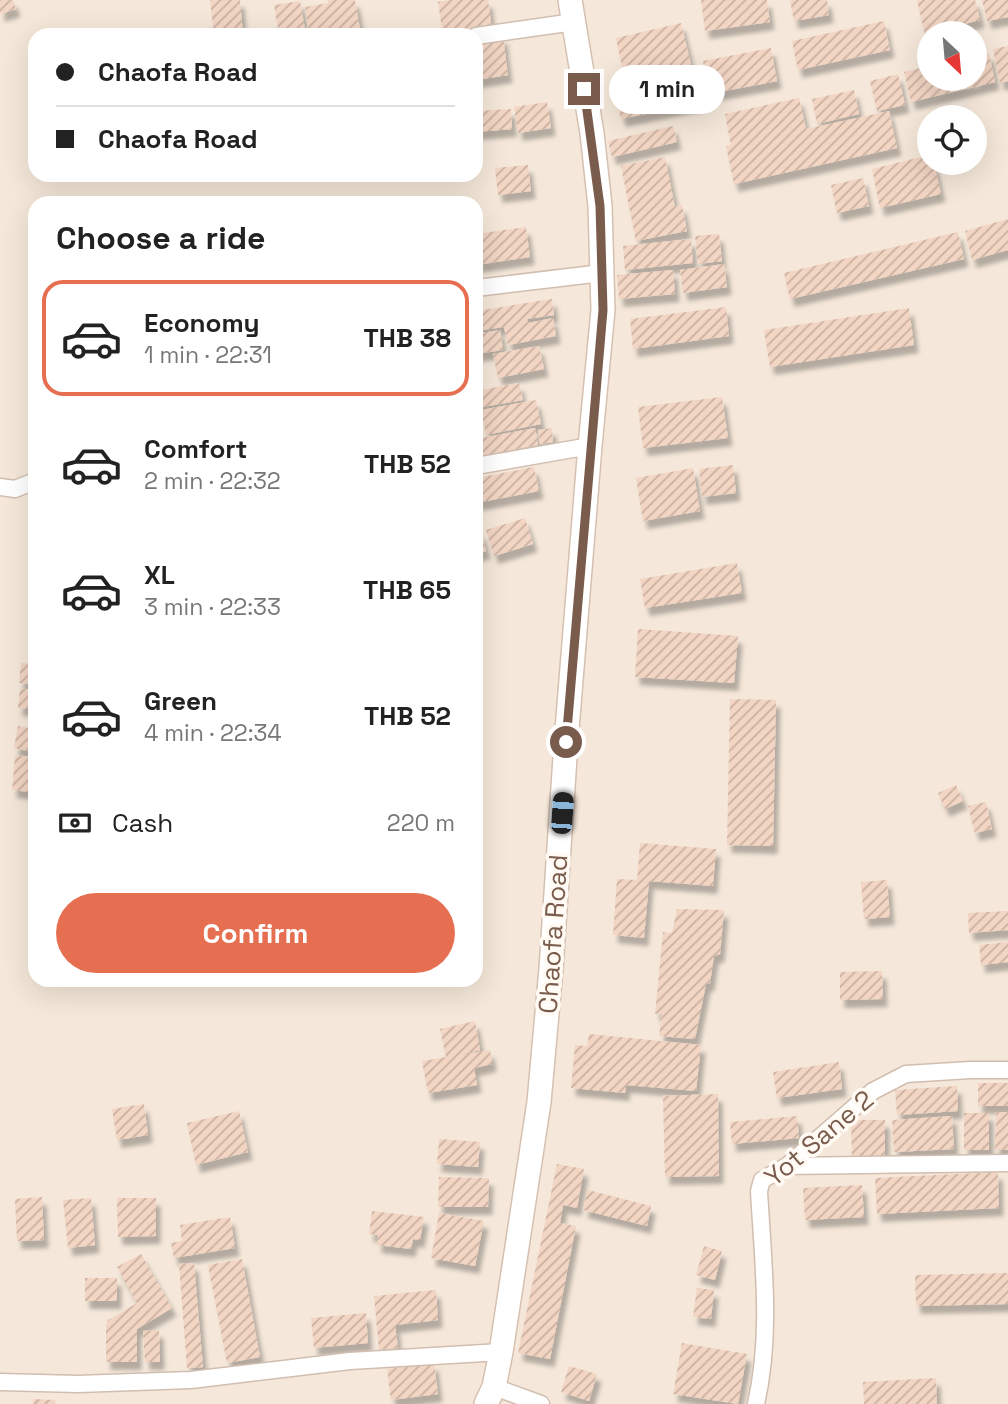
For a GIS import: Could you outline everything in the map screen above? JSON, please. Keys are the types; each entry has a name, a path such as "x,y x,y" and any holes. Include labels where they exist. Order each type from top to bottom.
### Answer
{"main road":[{"name":"Chaofa Road","path":"490,1395 501,1352 539,1102 603,310 600,206 592,133 572,11"}],"street":[{"path":"483,34 572,11"},
{"path":"483,287 602,273"},
{"path":"483,465 590,446"},
{"path":"0,487 15,489 28,484"},
{"name":"Yot Sane 2","path":"756,1404 764,1371 765,1308 759,1191 762,1180 787,1166 873,1091 906,1074 970,1069 1008,1070"},
{"path":"787,1166 1008,1163"},
{"path":"0,1382 78,1384 191,1380 350,1361 501,1352"},
{"path":"490,1395 541,1404"}],"shaded area":[{"path":"0,0 1008,0 1008,1404 0,1404"}],"building":[{"path":"0,0 13,0 16,9 0,14"},
{"path":"210,0 240,0 242,28 213,28"},
{"path":"328,0 355,0 360,28 308,28 305,7 328,3"},
{"path":"488,0 492,29 442,28 438,2"},
{"path":"701,0 767,0 770,22 705,31"},
{"path":"790,0 827,0 829,15 794,21"},
{"path":"975,0 980,20 922,21 917,1"},
{"path":"982,0 1008,0 1008,17 987,21"},
{"path":"300,1 305,28 278,28 274,5"},
{"path":"884,21 890,50 798,70 792,41"},
{"path":"681,23 691,65 625,81 616,38"},
{"path":"503,36 508,75 483,79 483,39"},
{"path":"1008,46 1008,81 1000,83 993,49"},
{"path":"771,48 777,81 709,94 703,61"},
{"path":"987,53 995,82 987,84"},
{"path":"917,69 917,91 957,91 911,102 904,72"},
{"path":"898,74 905,105 877,111 870,81"},
{"path":"695,77 700,103 621,119 616,93"},
{"path":"854,90 859,114 817,124 812,99"},
{"path":"799,98 806,129 889,111 897,148 734,184 726,146 731,145 725,114"},
{"path":"547,102 551,128 518,133 514,107"},
{"path":"511,109 512,129 483,131 483,111"},
{"path":"673,126 677,142 612,157 608,141"},
{"path":"665,157 675,207 682,205 687,231 636,241 621,166"},
{"path":"917,158 917,175 937,175 941,194 880,208 872,169"},
{"path":"528,165 531,191 498,195 495,168"},
{"path":"863,178 869,206 837,213 831,185"},
{"path":"1008,219 1008,250 972,260 965,231"},
{"path":"526,227 530,257 483,264 483,233"},
{"path":"958,232 964,259 790,299 784,273"},
{"path":"719,234 722,261 698,264 695,236"},
{"path":"691,239 693,263 625,270 623,246"},
{"path":"724,264 727,287 683,293 680,270"},
{"path":"673,270 675,294 619,299 617,275"},
{"path":"552,299 554,315 527,319 528,323 553,318 556,336 508,345 504,327 483,330 483,310"},
{"path":"726,307 729,336 633,349 630,319"},
{"path":"909,308 914,345 770,367 764,330"},
{"path":"500,330 503,350 483,353 483,333"},
{"path":"539,346 544,369 498,378 493,354"},
{"path":"519,383 523,400 483,407 483,390"},
{"path":"722,397 728,438 643,448 638,407"},
{"path":"536,400 541,424 486,435 483,410"},
{"path":"535,428 538,445 483,456 483,438"},
{"path":"552,428 553,442 540,444 538,430"},
{"path":"733,465 736,493 702,497 699,469"},
{"path":"534,467 539,491 483,502 483,477"},
{"path":"693,468 700,511 643,521 636,478"},
{"path":"525,518 533,544 494,556 486,530"},
{"path":"737,563 742,593 645,608 640,579"},
{"path":"638,629 738,636 734,683 635,677"},
{"path":"21,663 28,664 28,684 19,683"},
{"path":"20,689 28,690 28,709 18,708"},
{"path":"730,699 776,700 773,846 727,845"},
{"path":"18,726 28,728 28,751 14,748"},
{"path":"15,756 28,757 28,792 12,790"},
{"path":"956,785 963,801 945,809 938,793"},
{"path":"986,802 992,829 975,833 968,806"},
{"path":"640,843 716,849 713,886 649,881 644,938 613,935 617,879 637,880"},
{"path":"887,880 890,917 864,919 861,882"},
{"path":"677,909 724,910 720,954 714,956 710,983 706,984 695,1039 659,1036 662,1013 655,1014 663,932 672,933"},
{"path":"1008,911 1008,930 969,933 968,913"},
{"path":"1008,942 1008,962 981,965 979,945"},
{"path":"882,971 883,999 840,1000 840,972"},
{"path":"475,1021 480,1050 459,1055 490,1050 492,1064 474,1068 477,1085 428,1093 422,1061 446,1057 440,1029"},
{"path":"589,1034 701,1045 696,1091 626,1085 625,1093 571,1088 575,1045 587,1046"},
{"path":"839,1062 842,1089 777,1098 773,1072"},
{"path":"978,1083 1008,1083 1008,1106 978,1106"},
{"path":"957,1086 958,1111 897,1115 895,1090"},
{"path":"718,1094 719,1176 665,1177 663,1096"},
{"path":"144,1104 148,1135 117,1140 112,1109"},
{"path":"239,1111 248,1152 196,1165 187,1123"},
{"path":"996,1112 1008,1112 1008,1150 995,1150"},
{"path":"964,1113 989,1113 989,1150 964,1150"},
{"path":"797,1116 799,1138 732,1144 730,1122"},
{"path":"952,1116 954,1149 894,1152 892,1120"},
{"path":"851,1120 885,1120 885,1161 852,1162"},
{"path":"439,1139 480,1142 478,1167 437,1164"},
{"path":"557,1164 584,1169 577,1208 563,1205 560,1223 576,1226 550,1359 518,1353"},
{"path":"998,1172 999,1208 877,1214 875,1178"},
{"path":"439,1177 489,1178 488,1207 438,1207"},
{"path":"862,1185 864,1217 805,1220 803,1188"},
{"path":"588,1190 651,1206 647,1226 583,1210"},
{"path":"42,1197 44,1240 17,1241 15,1199"},
{"path":"91,1198 95,1245 68,1248 63,1200"},
{"path":"117,1198 156,1198 156,1236 118,1237"},
{"path":"372,1211 424,1217 420,1240 413,1239 411,1249 377,1245 378,1235 369,1234"},
{"path":"439,1213 484,1221 475,1266 431,1258"},
{"path":"230,1217 235,1248 174,1258 171,1243 182,1241 180,1225"},
{"path":"704,1246 722,1251 715,1280 696,1275"},
{"path":"141,1254 172,1308 137,1329 137,1362 106,1362 108,1320 137,1303 117,1267"},
{"path":"242,1259 260,1357 227,1363 208,1265"},
{"path":"194,1263 203,1367 187,1368 179,1264"},
{"path":"1008,1273 1008,1304 916,1306 915,1275"},
{"path":"85,1278 117,1278 117,1301 85,1301"},
{"path":"697,1288 714,1290 711,1319 693,1317"},
{"path":"436,1290 438,1320 395,1325 398,1348 379,1350 374,1296"},
{"path":"366,1313 368,1343 314,1348 311,1318"},
{"path":"159,1330 160,1362 145,1362 143,1331"},
{"path":"682,1343 747,1354 738,1404 673,1394"},
{"path":"434,1363 438,1394 391,1400 387,1369"},
{"path":"569,1366 597,1374 589,1401 561,1392"},
{"path":"936,1378 937,1404 864,1404 863,1382"},
{"path":"33,1399 55,1400 55,1404 33,1404"}],"route":[{"path":"566,742 603,310 600,206 584,89"}]}
